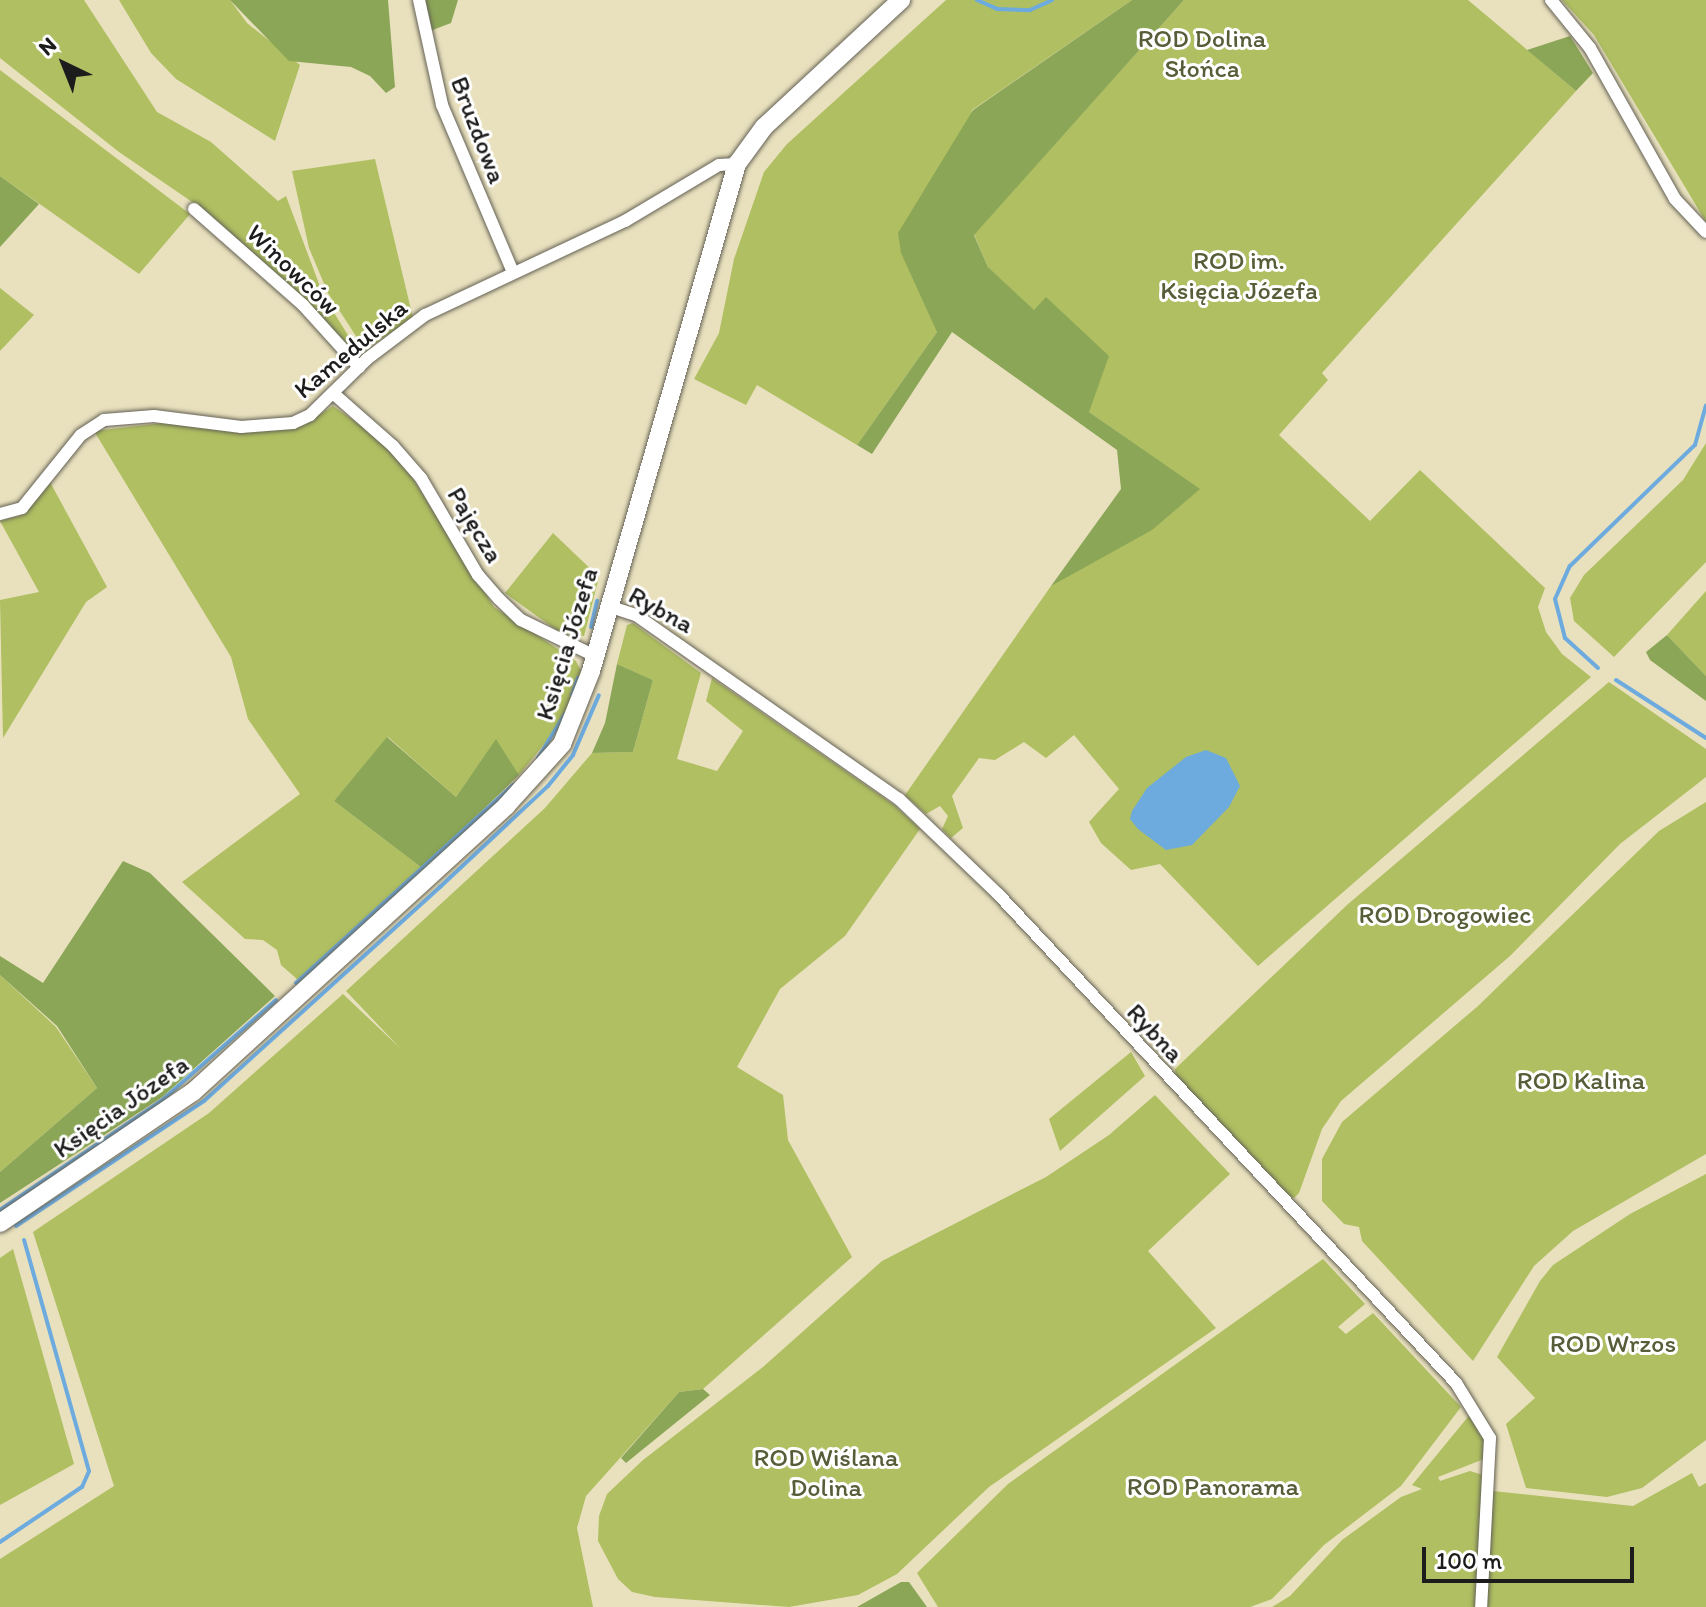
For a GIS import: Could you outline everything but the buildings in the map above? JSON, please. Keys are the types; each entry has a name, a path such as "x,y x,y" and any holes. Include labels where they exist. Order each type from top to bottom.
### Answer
{"main road":[{"name":"Księcia Józefa","path":"0,1223 193,1092 506,806 562,744 579,712 737,164 764,127 901,0"}],"street":[{"name":"Bruzdowa","path":"419,0 442,105 512,270"},
{"path":"1551,0 1590,48 1675,199 1706,232"},
{"name":"Kamedulska","path":"0,514 22,508 81,435 104,420 130,415 241,427 293,423 319,407 359,367 425,315 512,270 625,221 719,165 737,164"},
{"name":"Winowców","path":"194,209 303,305 359,367"},
{"name":"Pajęcza","path":"334,394 393,446 421,478 478,575 499,599 521,620 595,656"},
{"name":"Rybna","path":"608,606 649,623 899,799 998,894 1456,1383 1490,1438 1481,1607"}],"green space":[{"path":"0,0 84,0 157,112 211,142 278,201 286,196 324,297 353,343 350,346 201,208 119,152 0,58"},
{"path":"119,0 230,0 247,23 300,65 275,141 176,79 151,53"},
{"path":"230,0 388,0 395,87 386,93 370,76 351,67 289,61"},
{"path":"425,0 458,0 451,23 430,31"},
{"path":"946,0 1132,0 972,110 934,318 937,332 857,445 757,385 746,405 694,379 719,333 734,259 764,172 787,144"},
{"path":"1132,0 1184,0 974,235 988,267 1034,310 1046,297 1109,356 1089,412 1200,489 1152,530 1051,586 1121,489 1117,450 952,332 872,454 857,445 937,332 901,253 898,233 973,110"},
{"path":"1184,0 1468,0 1576,91 1322,373 1328,380 1279,435 1370,521 1420,470 1545,588 1538,607 1546,632 1562,654 1591,677 1258,966 1160,864 1131,870 1101,843 1089,822 1119,789 1074,735 1046,758 1024,742 995,760 979,758 952,796 963,828 951,838 942,829 948,816 940,806 926,814 905,795 1051,586 1199,489 1089,412 1046,298 1034,311 988,267 974,234"},
{"path":"1562,0 1706,0 1706,222 1594,35"},
{"path":"1570,36 1593,73 1576,91 1527,50"},
{"path":"0,70 190,214 139,274 0,176"},
{"path":"375,159 413,318 365,350 328,293 309,248 292,171"},
{"path":"0,176 39,204 0,247"},
{"path":"0,288 34,315 0,351"},
{"path":"333,406 380,439 413,479 494,607 576,661 582,673 563,721 519,775 496,740 456,797 388,737 334,801 422,868 298,980 281,965 277,950 263,940 245,939 182,882 300,794 248,719 231,657 94,431 163,423 253,431 302,426"},
{"path":"1706,443 1706,562 1614,657 1574,621 1570,598 1584,575 1683,480"},
{"path":"50,482 107,587 86,602 3,738 0,600 39,592 0,521 23,515"},
{"path":"553,533 599,577 584,636 562,634 505,593"},
{"path":"1706,591 1706,676 1667,635"},
{"path":"633,623 701,673 677,759 717,771 743,731 706,701 712,678 894,805 920,829 845,936 780,989 737,1067 783,1095 788,1140 852,1257 703,1389 679,1392 586,1496 577,1528 593,1607 0,1607 0,1559 114,1486 33,1232 209,1113 343,994 400,1048 346,991 545,808 592,753 633,752 653,680 617,664 627,625"},
{"path":"1667,635 1706,676 1706,701 1650,660 1646,652"},
{"path":"617,664 653,680 633,752 592,753 605,723"},
{"name":"ROD Drogowiec","path":"1609,682 1706,749 1706,777 1620,844 1510,956 1341,1101 1322,1129 1299,1193 1294,1198 1281,1193 1176,1080 1175,1069 1347,905"},
{"path":"387,737 456,797 496,739 519,775 422,868 334,801"},
{"name":"ROD Kalina","path":"1706,802 1706,1154 1573,1231 1534,1266 1473,1361 1362,1241 1359,1227 1344,1224 1322,1201 1322,1159 1342,1122 1478,1006 1659,831"},
{"path":"123,861 150,873 275,996 161,1098 0,1203 0,1172 97,1088 57,1026 0,975 0,956 43,983"},
{"path":"0,975 56,1027 97,1088 0,1172"},
{"path":"1131,1052 1145,1076 1060,1151 1049,1119"},
{"name":"ROD Wiślana Dolina","path":"1155,1095 1230,1174 1148,1251 1216,1328 989,1487 897,1574 858,1595 789,1607 655,1597 632,1592 618,1579 598,1541 599,1516 607,1494 643,1460 763,1367 882,1261 1046,1177 1109,1135"},
{"name":"ROD Wrzos","path":"1706,1174 1706,1440 1642,1488 1607,1497 1526,1488 1506,1424 1535,1398 1497,1357 1540,1281 1553,1265 1630,1214"},
{"path":"13,1249 74,1464 0,1505 0,1258"},
{"name":"ROD Panorama","path":"1323,1259 1365,1304 1338,1327 1346,1334 1373,1313 1461,1407 1401,1486 1324,1545 1272,1599 1250,1607 938,1607 917,1573 1008,1484"},
{"path":"703,1389 710,1395 626,1463 621,1458 679,1392"},
{"path":"1472,1412 1486,1442 1484,1459 1438,1477 1440,1481 1470,1471 1483,1475 1475,1607 1272,1607 1290,1596 1342,1540 1401,1497 1422,1489 1412,1485"},
{"path":"1692,1473 1699,1487 1706,1483 1706,1607 1487,1607 1493,1491 1633,1506"},
{"path":"901,1582 909,1582 927,1607 857,1607"}],"water":[{"path":"1206,750 1226,758 1240,786 1229,807 1192,845 1166,850 1138,829 1130,819 1132,811 1147,788 1186,757"}],"waterway":[{"path":"977,0 997,9 1030,10 1052,0"},
{"path":"1598,668 1565,638 1555,599 1570,566 1695,445 1706,405"},
{"path":"591,627 597,601"},
{"path":"572,695 578,678"},
{"path":"1616,680 1706,738"},
{"path":"16,1226 204,1101 440,887 548,786 573,755 599,695"},
{"path":"538,758 565,714"},
{"path":"296,983 513,785"},
{"path":"0,1210 161,1101 276,1000"},
{"path":"0,1542 82,1487 89,1471 24,1240"}],"park label":[{"name":"ROD Dolina Słońca","path":"1202,54"},
{"name":"ROD im. Księcia Józefa","path":"1239,276"}]}
